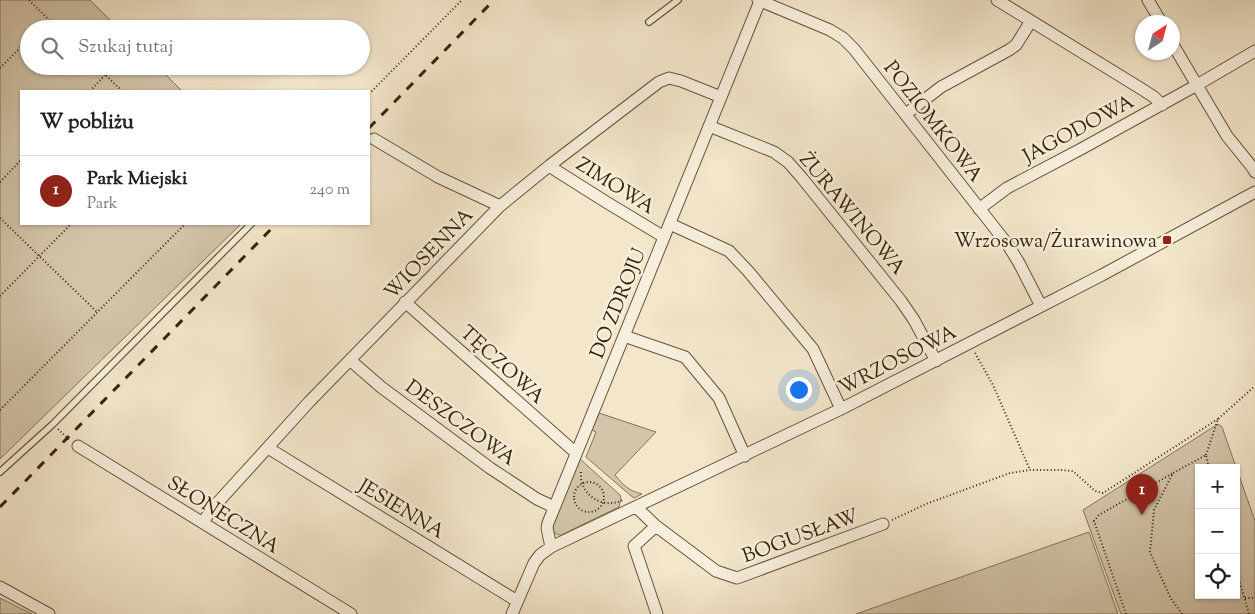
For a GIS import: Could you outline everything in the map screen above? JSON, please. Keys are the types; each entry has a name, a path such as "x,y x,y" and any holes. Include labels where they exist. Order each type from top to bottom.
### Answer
{"street":[{"name":"DO ZDROJU","path":"551,548 547,528 554,507 759,0"},
{"name":"POZIOMKOWA","path":"759,0 809,20 843,38 854,49 1008,245 1041,306"},
{"path":"997,0 1140,88 1162,105"},
{"path":"1148,0 1157,15"},
{"path":"906,114 942,87 1009,50 1016,44 1031,21"},
{"name":"JAGODOWA","path":"979,208 1020,181 1162,105 1255,51"},
{"path":"1180,56 1227,136 1255,172"},
{"name":"WIOSENNA","path":"202,523 210,511 309,402 500,206 549,166 660,82 669,78 681,81 720,97"},
{"name":"ŻURAWINOWA","path":"709,126 774,152 788,162 901,301 914,320 936,361"},
{"path":"374,139 438,177 500,206"},
{"name":"ZIMOWA","path":"549,166 664,237"},
{"name":"WRZOSOWA","path":"551,548 746,456 936,361 1255,192"},
{"path":"670,224 729,251 748,271 813,349 841,409"},
{"name":"TĘCZOWA","path":"405,302 576,454"},
{"path":"624,336 685,357 719,398 746,456"},
{"name":"DESZCZOWA","path":"350,360 381,387 490,468 536,499 554,507"},
{"name":"SŁONECZNA","path":"74,443 351,614"},
{"name":"JESIENNA","path":"268,448 517,601"},
{"name":"BOGUSŁAW","path":"636,508 656,526 716,571 737,578 883,524"},
{"path":"656,526 634,546 658,614"},
{"path":"512,614 534,563 540,555 551,548"},
{"path":"0,588 49,614"}],"lane":[{"path":"649,22 678,0"},
{"path":"0,472 52,424 250,225"}],"path":[{"path":"29,0 48,19"},
{"path":"370,93 462,0"},
{"path":"0,68 20,48"},
{"path":"91,90 105,75 121,90"},
{"path":"0,182 20,161"},
{"path":"0,218 97,312"},
{"path":"0,296 70,225"},
{"path":"0,410 184,225"},
{"path":"969,343 993,385 1030,470"},
{"path":"883,524 926,504 1000,476 1030,470 1073,471 1095,491 1103,492 1218,419 1255,386"},
{"path":"1208,464 1206,455 1218,419"},
{"path":"60,431 74,443"},
{"path":"1126,614 1094,521 1099,515 1206,455"},
{"path":"581,468 582,484 592,498 603,503 623,500"},
{"path":"1173,473 1154,510 1150,552 1170,597 1182,614"},
{"path":"591,482 599,486 603,494 603,503 593,512 583,511 574,500 574,494 582,484 591,482"},
{"path":"1240,584 1249,614"},
{"path":"1244,598 1255,598"}],"shaded area":[{"path":"0,0 90,0 110,20 20,20 20,75 166,75 181,90 20,90 20,225 240,225 0,459"},
{"path":"599,413 656,432 615,475 627,487 642,494 634,498 586,457 596,432 592,430"},
{"path":"1218,424 1222,427 1235,464 1195,464 1195,599 1240,599 1240,478 1255,521 1255,614 1121,614 1083,510"},
{"path":"580,459 620,495 619,507 559,535 554,532 553,525"},
{"path":"1089,532 1118,614 856,614"},
{"path":"0,598 32,614 0,614"}],"railway":[{"path":"370,127 494,0"},
{"path":"0,507 275,225"}],"place":[{"name":"Wrzosowa/Żurawinowa","path":"1167,240"},
{"name":"Park Miejski","path":"1142,515"}]}
